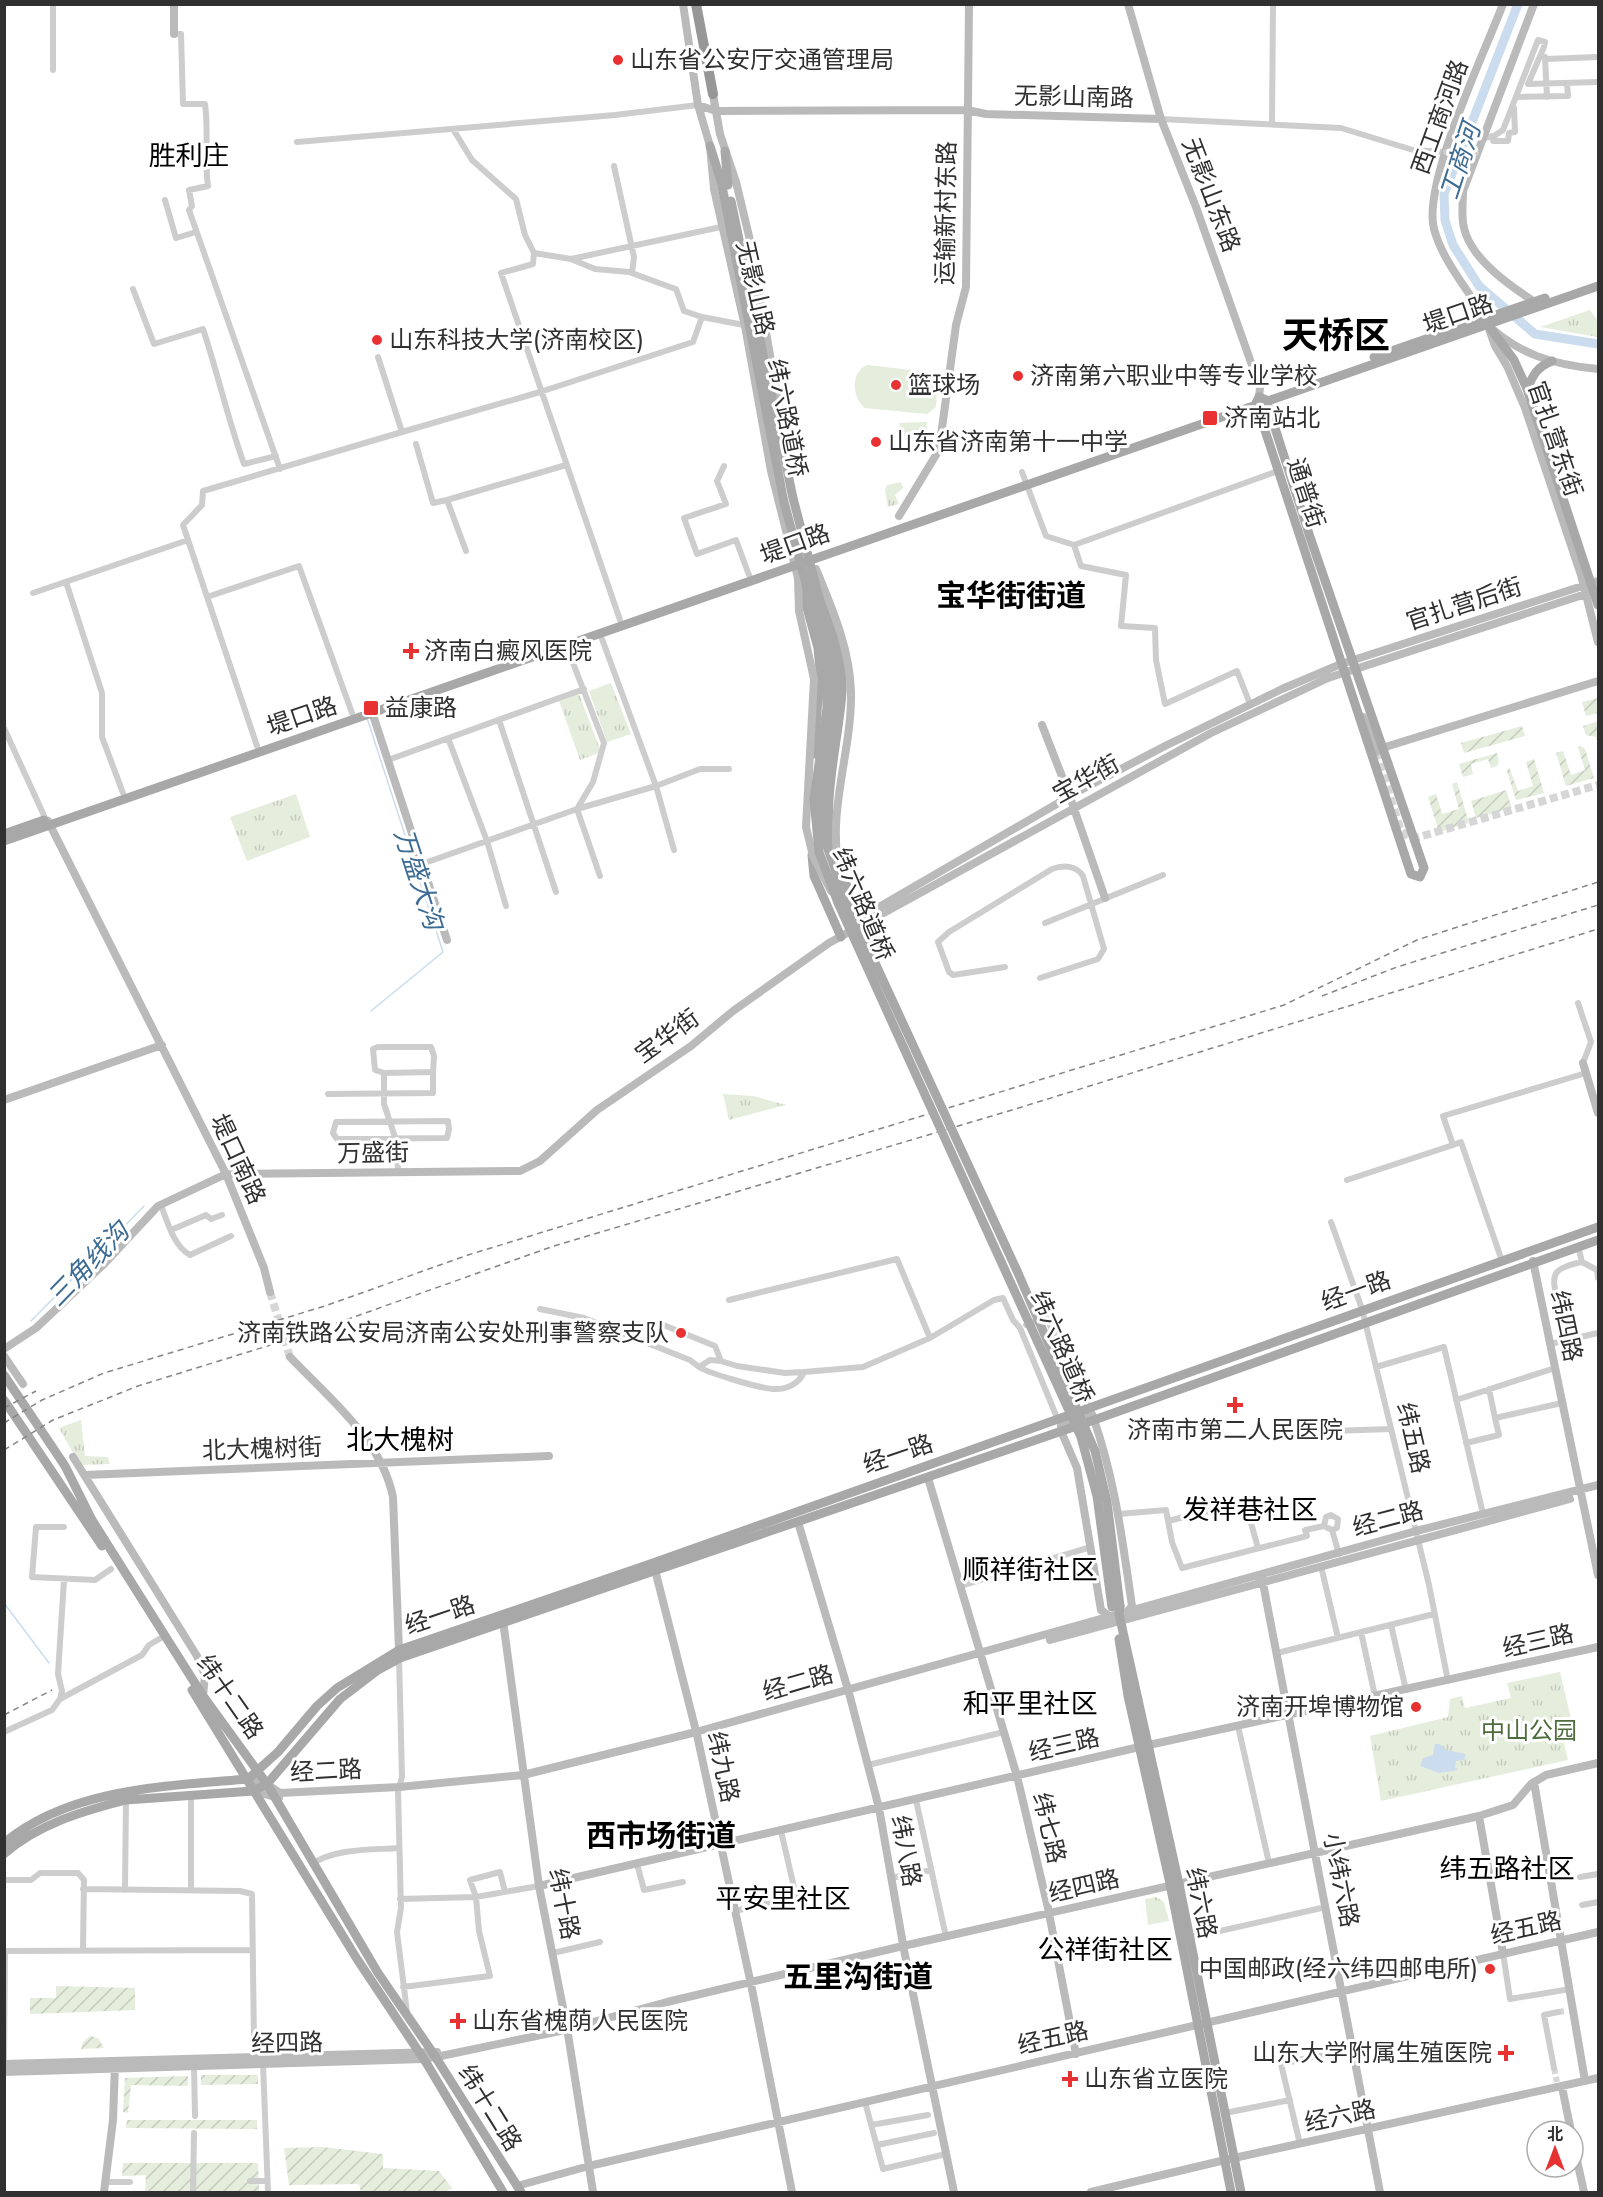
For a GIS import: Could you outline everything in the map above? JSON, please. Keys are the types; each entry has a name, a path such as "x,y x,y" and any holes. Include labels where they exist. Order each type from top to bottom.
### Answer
{"highway":[{"path":"694,4 711,73 713,94"}],"main road":[{"name":"纬六路道桥","path":"710,146 721,181 784,502 825,654 827,708 813,813 819,852 1018,1273 1095,1451 1107,1502 1117,1614"},
{"name":"纬六路道桥","path":"725,151 726,176 792,498 831,644 835,686 833,728 822,804 823,826 842,901"},
{"name":"堤口路","path":"4,834 49,822 566,645 602,636 811,556 1489,322 1599,279"},
{"name":"堤口路","path":"1538,304 1599,286"},
{"name":"官扎营东街","path":"1489,322 1514,360 1527,389 1599,605"},
{"name":"官扎营东街","path":"1527,389 1534,372 1542,365 1552,361"},
{"name":"通普街","path":"1260,400 1355,665 1379,750 1424,868 1420,877 1411,874 1348,687 1278,471 1260,400"},
{"name":"堤口路","path":"4,841 123,793 749,575 795,562"},
{"path":"816,569 837,642 842,691 830,811 831,846 863,927"},
{"path":"798,578 818,648 820,670 808,812 814,876 841,937"},
{"name":"经一路","path":"248,1779 258,1772 317,1706 337,1688 380,1659 503,1621 654,1568 1362,1309 1599,1227"},
{"name":"经一路","path":"253,1791 267,1784 340,1699 399,1654 927,1478 1533,1261 1599,1240"},
{"name":"纬十二路","path":"4,1375 65,1466 92,1520 203,1696 267,1784 378,1973 434,2055 519,2189"},
{"name":"纬十二路","path":"4,1400 161,1638 248,1779 253,1791 357,1959 421,2056 503,2192"},
{"name":"纬六路","path":"1117,1614 1230,2159 1241,2193"},
{"name":"经二路","path":"4,1843 49,1815 99,1798 156,1787 248,1779"},
{"name":"经二路","path":"4,1854 37,1830 61,1819 126,1800 253,1791"},
{"name":"纬六路","path":"1174,1885 1188,1938 1201,2023 1224,2113 1230,2159 1231,2193"}],"street":[{"path":"53,4 53,70"},
{"path":"174,4 174,34 181,34 183,104 205,104 208,129 204,162 208,186 189,190 192,206 189,210 280,469"},
{"name":"无影山路","path":"683,4 698,105 710,146 714,189 721,227 745,326 771,471 795,562 799,612 814,679 806,827 813,856 842,901"},
{"name":"无影山路","path":"694,4 725,151 736,182 749,236 797,499 811,556 835,616 849,669 849,722 835,817 842,901"},
{"name":"运输新村东路","path":"899,516 939,450 956,325 966,287 969,4"},
{"name":"无影山东路","path":"1128,4 1161,119 1196,207 1260,388 1260,400"},
{"path":"1272,124 1273,4"},
{"name":"西工商河路","path":"1503,4 1446,152 1435,189 1434,228 1452,268 1489,322 1512,346 1552,361 1599,369"},
{"name":"西工商河路","path":"1534,4 1488,137 1476,153 1463,191 1464,230 1471,244 1501,280 1538,304"},
{"path":"1515,101 1515,132 1509,133 1508,141 1493,141 1488,137 1503,130 1515,101 1525,84 1538,40 1545,42 1547,97"},
{"path":"1545,59 1599,57"},
{"path":"1525,84 1599,82"},
{"path":"1515,101 1568,96 1567,83"},
{"path":"297,142 698,105"},
{"name":"无影山南路","path":"698,105 717,111 967,110 986,114 1161,119 1341,128 1413,150 1476,153"},
{"path":"453,129 472,160 516,199 525,235 534,253 533,264 501,273 620,620"},
{"path":"614,166 632,244 634,257 632,273"},
{"path":"165,200 176,238 196,232"},
{"path":"571,259 632,244 721,227"},
{"path":"534,253 571,259 587,267 632,273 676,289 684,311 745,326 764,326"},
{"path":"133,290 154,344 203,329 228,407 231,428 244,464 276,456"},
{"path":"257,746 183,525 202,505 203,491 540,392 693,342 702,317"},
{"name":"官扎营东街","path":"1489,322 1525,408 1592,587 1599,642"},
{"path":"378,357 402,432"},
{"path":"416,444 433,504 566,465"},
{"path":"724,466 717,481 726,504 684,518 697,554 736,540 749,575"},
{"path":"1026,480 1046,536 1074,545 1278,471"},
{"path":"447,500 466,551"},
{"path":"33,593 188,540"},
{"path":"1074,545 1081,566 1126,575 1121,626 1155,628 1156,660 1165,704 1237,671 1250,704"},
{"path":"207,597 300,566 352,713"},
{"path":"66,582 102,693 102,737 123,793"},
{"name":"官扎营后街","path":"1355,665 1592,587"},
{"path":"602,636 656,786 674,850"},
{"path":"566,645 603,743 593,782 577,809 600,876"},
{"name":"宝华街","path":"841,937 859,917 922,884 1071,797 1165,746 1250,704 1355,665"},
{"name":"宝华街","path":"520,1171 540,1161 597,1110 691,1046 733,1011 841,937 863,927 1211,733 1342,669"},
{"path":"1348,687 1379,750 1599,681"},
{"path":"388,760 584,689"},
{"path":"372,712 447,940"},
{"path":"499,720 556,892"},
{"path":"1042,725 1071,797 1105,898"},
{"path":"4,728 49,822"},
{"path":"448,738 487,841 506,906"},
{"path":"422,864 577,809 656,786 700,769 729,769"},
{"name":"堤口南路","path":"49,822 226,1174 264,1268 270,1292"},
{"path":"1005,967 953,975 949,972 938,942 949,932 1060,866 1079,870 1104,943 1103,954 1098,959 1040,978"},
{"path":"1045,923 1162,875"},
{"path":"1578,1003 1591,1042 1583,1063 1599,1113"},
{"path":"1591,1042 1599,1040"},
{"path":"4,1100 162,1045"},
{"path":"327,1094 433,1093 434,1056 431,1047 378,1047 373,1049 375,1070 384,1073 433,1072"},
{"path":"384,1073 388,1122 395,1139 398,1172"},
{"path":"1453,1145 1443,1116 1586,1073"},
{"path":"336,1122 449,1123 447,1138 395,1139 337,1139 333,1133 336,1122"},
{"path":"1347,1180 1461,1143 1502,1260"},
{"name":"万盛街","path":"226,1174 520,1171"},
{"path":"4,1349 36,1328 161,1205 226,1174"},
{"path":"161,1205 171,1230 185,1252 190,1255 231,1236"},
{"path":"171,1230 206,1215 211,1219 222,1215"},
{"name":"纬五路","path":"1331,1222 1362,1309 1417,1535 1448,1681"},
{"path":"1578,1246 1582,1262"},
{"path":"729,1300 897,1259 930,1338"},
{"name":"纬四路","path":"1533,1261 1599,1575"},
{"path":"1559,1308 1553,1276 1555,1271 1566,1265 1582,1262 1597,1270 1599,1278"},
{"path":"699,1367 710,1360 721,1360 737,1366 785,1373 863,1367 930,1338 994,1300 1003,1298 1013,1320 1020,1328 1058,1420"},
{"path":"540,1309 584,1318 690,1360 699,1367 773,1389 792,1386 801,1380 804,1372"},
{"path":"1020,1328 1046,1317 1090,1409 1089,1416 1061,1425 1061,1431"},
{"path":"661,1324 715,1346 721,1360"},
{"path":"1550,1344 1599,1334"},
{"path":"1376,1367 1444,1347 1483,1514"},
{"path":"4,1356 23,1384"},
{"path":"290,1357 372,1444 383,1463 393,1497 402,1777 399,1789 400,1899 397,1932 408,2016"},
{"path":"1456,1400 1555,1368"},
{"path":"1466,1443 1499,1436 1489,1389"},
{"path":"1495,1418 1562,1403"},
{"name":"纬六路","path":"1061,1431 1077,1468 1101,1610 1117,1614 1132,1606 1110,1467 1090,1409"},
{"path":"1331,1431 1391,1429"},
{"name":"北大槐树街","path":"85,1475 549,1456"},
{"path":"73,1457 197,1656 205,1675 203,1696"},
{"name":"纬七路","path":"927,1478 1017,1776 1050,1914 1076,2054"},
{"name":"经二路","path":"253,1791 275,1798 524,1777 696,1734 981,1655 1117,1614 1581,1493 1599,1485"},
{"name":"经二路","path":"1417,1535 1483,1514 1599,1491"},
{"path":"1168,1521 1242,1503 1246,1505 1258,1548"},
{"path":"1119,1514 1166,1510 1182,1568 1307,1536 1305,1530 1324,1526 1332,1530 1339,1556"},
{"path":"1324,1526 1326,1517 1335,1516 1338,1524 1332,1530"},
{"name":"纬八路","path":"798,1522 848,1691 879,1808 903,1946 954,2193"},
{"path":"64,1527 36,1527 32,1577 95,1580 111,1569"},
{"path":"960,1586 1091,1547"},
{"name":"经二路","path":"1261,1578 1321,1566 1339,1556"},
{"path":"1321,1566 1338,1638"},
{"name":"纬九路","path":"654,1568 696,1734 751,1984 792,2193"},
{"name":"小纬六路","path":"1261,1578 1316,1852 1380,2193"},
{"path":"60,1700 62,1691 58,1674 64,1580"},
{"path":"1277,1653 1434,1614"},
{"name":"纬十路","path":"503,1621 539,1886 567,2028 593,2193"},
{"path":"1391,1625 1406,1690"},
{"path":"1360,1632 1375,1696"},
{"path":"4,1732 51,1710 60,1700 142,1655 149,1645 161,1638"},
{"name":"经三路","path":"539,1886 1144,1746 1599,1647"},
{"path":"1238,1726 1269,1863"},
{"path":"868,1765 1004,1732"},
{"name":"经四路","path":"4,2072 115,2064 434,2055 559,2027 567,2028 903,1946 1479,1816 1513,1805 1534,1782 1546,1775 1599,1763"},
{"name":"经二路","path":"248,1779 267,1784 280,1793 399,1789"},
{"path":"1534,1782 1570,1989 1570,2010 1585,2081"},
{"path":"191,1796 191,1890"},
{"path":"125,1890 126,1800"},
{"path":"916,1800 946,1937"},
{"path":"1479,1816 1509,1999 1570,1989"},
{"path":"735,1911 796,1896 781,1831"},
{"path":"312,1864 319,1859 350,1852 398,1848"},
{"path":"638,1864 644,1890 683,1882"},
{"path":"891,1878 931,1870"},
{"path":"403,1987 490,1976 479,1931 476,1897 470,1880 501,1872 505,1892"},
{"path":"4,1880 31,1880 40,1873 78,1873 84,1880 83,1949"},
{"path":"1580,1877 1599,1874"},
{"path":"400,1899 476,1897 539,1886"},
{"path":"83,1889 240,1891 252,1894 254,2042 262,2060 268,2193"},
{"path":"1582,1905 1599,1902"},
{"path":"1188,1938 1326,1907"},
{"name":"经五路","path":"519,2189 589,2166 1599,1932"},
{"path":"553,1953 600,1942"},
{"path":"4,2059 5,1951 252,1950"},
{"path":"1554,2068 1544,2015 1558,2012"},
{"path":"1300,2144 1281,2064 1353,2048"},
{"name":"经四路","path":"4,2064 194,2065 262,2060"},
{"path":"104,2193 113,2120 115,2064"},
{"path":"194,2065 195,2116"},
{"name":"经六路","path":"1090,2193 1230,2159 1599,2078"},
{"path":"1559,2086 1568,2119"},
{"path":"1224,2113 1290,2100"},
{"path":"865,2102 883,2169 946,2154"},
{"path":"871,2125 928,2115"},
{"path":"193,2193 194,2133"},
{"path":"877,2145 934,2133"},
{"path":"105,2181 130,2182"},
{"path":"250,2181 267,2181"}],"green space":[{"path":"1590,310 1598,321 1598,337 1540,327"},
{"path":"867,365 938,373 936,407 927,414 865,408 857,398 855,379 862,368"},
{"path":"927,422 927,436 904,436 899,423"},
{"path":"901,482 903,488 895,495 899,504 888,507 885,490 887,485"},
{"path":"611,683 631,734 607,742 589,691"},
{"path":"578,691 601,752 580,760 558,698"},
{"path":"1598,698 1598,713 1586,716 1582,702"},
{"path":"1598,721 1598,745 1596,737 1586,735 1583,726"},
{"path":"1522,726 1525,736 1464,753 1461,743"},
{"path":"1578,747 1585,749 1594,778 1566,786 1556,753 1563,751 1571,775 1585,770"},
{"path":"1497,753 1499,762 1497,766 1491,768 1488,759 1471,764 1473,774 1463,777 1459,764"},
{"path":"1534,759 1544,793 1516,800 1507,771 1509,767 1518,791 1533,786 1526,762"},
{"path":"1457,782 1469,823 1439,832 1428,797 1436,794 1442,814 1459,809 1452,784"},
{"path":"1506,790 1512,808 1476,818 1471,801"},
{"path":"296,794 310,837 247,861 230,817"},
{"path":"723,1094 753,1096 786,1105 729,1120"},
{"path":"81,1420 85,1456 108,1457 110,1464 80,1465 59,1428"},
{"name":"中山公园","path":"1560,1672 1576,1740 1564,1743 1568,1760 1381,1801 1370,1736 1448,1717 1450,1699 1462,1696 1465,1708 1511,1698 1507,1683"},
{"path":"1156,1897 1164,1902 1169,1921 1148,1925 1145,1899"},
{"path":"56,1986 135,1988 135,2010 30,2014 30,1998 56,1998"},
{"path":"90,2036 98,2038 104,2048 81,2049 83,2042"},
{"path":"201,2075 258,2075 258,2084 201,2085"},
{"path":"188,2076 188,2086 131,2085 128,2113 123,2112 125,2078"},
{"path":"127,2120 257,2120 257,2129 126,2128"},
{"path":"322,2147 383,2154 383,2168 439,2171 452,2188 445,2192 361,2192 359,2184 289,2185 284,2148"},
{"path":"123,2163 258,2163 259,2192 145,2192 146,2175 122,2176"}],"water":[{"path":"1435,1744 1440,1744 1446,1750 1466,1754 1464,1760 1456,1761 1455,1767 1458,1770 1439,1773 1420,1766 1423,1758 1433,1755"}],"waterway":[{"name":"工商河","path":"1518,4 1444,194 1445,220 1453,245 1479,286 1535,334 1598,344"},
{"name":"万盛大沟","path":"367,718 443,952 371,1011"},
{"name":"三角线沟","path":"31,1321 144,1206"},
{"path":"4,1603 49,1663"}],"tunnel":[{"path":"1376,752 1401,831 1412,839 1598,785"},
{"path":"270,1292 290,1357"},
{"path":"1558,2012 1567,2011"},
{"path":"1554,2068 1557,2082"}],"railway":[{"path":"4,1423 42,1400 104,1373 325,1306 468,1255 1284,1005 1417,940 1598,882"},
{"path":"1322,996 1397,967 1598,905"},
{"path":"4,1450 53,1420 138,1386 303,1335 554,1246 1012,1110 1598,929"},
{"path":"4,1408 36,1391"},
{"path":"4,1715 52,1690"}],"place":[{"name":"山东省公安厅交通管理局","path":"618,60"},
{"name":"山东科技大学(济南校区)","path":"377,340"},
{"name":"济南第六职业中等专业学校","path":"1018,376"},
{"name":"篮球场","path":"896,385"},
{"name":"济南站北","path":"1210,418"},
{"name":"山东省济南第十一中学","path":"876,442"},
{"name":"济南白癜风医院","path":"411,651"},
{"name":"益康路","path":"371,708"},
{"name":"济南铁路公安局济南公安处刑事警察支队","path":"681,1333"},
{"name":"济南市第二人民医院","path":"1235,1405"},
{"name":"济南开埠博物馆","path":"1416,1707"},
{"name":"中国邮政(经六纬四邮电所)","path":"1490,1969"},
{"name":"山东省槐荫人民医院","path":"458,2021"},
{"name":"山东大学附属生殖医院","path":"1506,2053"},
{"name":"山东省立医院","path":"1070,2079"}],"district":[{"name":"胜利庄","path":"189,156"},
{"name":"天桥区","path":"1336,335"},
{"name":"宝华街街道","path":"1011,596"},
{"name":"北大槐树","path":"400,1440"},
{"name":"发祥巷社区","path":"1250,1510"},
{"name":"顺祥街社区","path":"1030,1570"},
{"name":"和平里社区","path":"1030,1704"},
{"name":"西市场街道","path":"661,1836"},
{"name":"纬五路社区","path":"1507,1869"},
{"name":"平安里社区","path":"783,1899"},
{"name":"公祥街社区","path":"1105,1950"},
{"name":"五里沟街道","path":"858,1977"}]}
